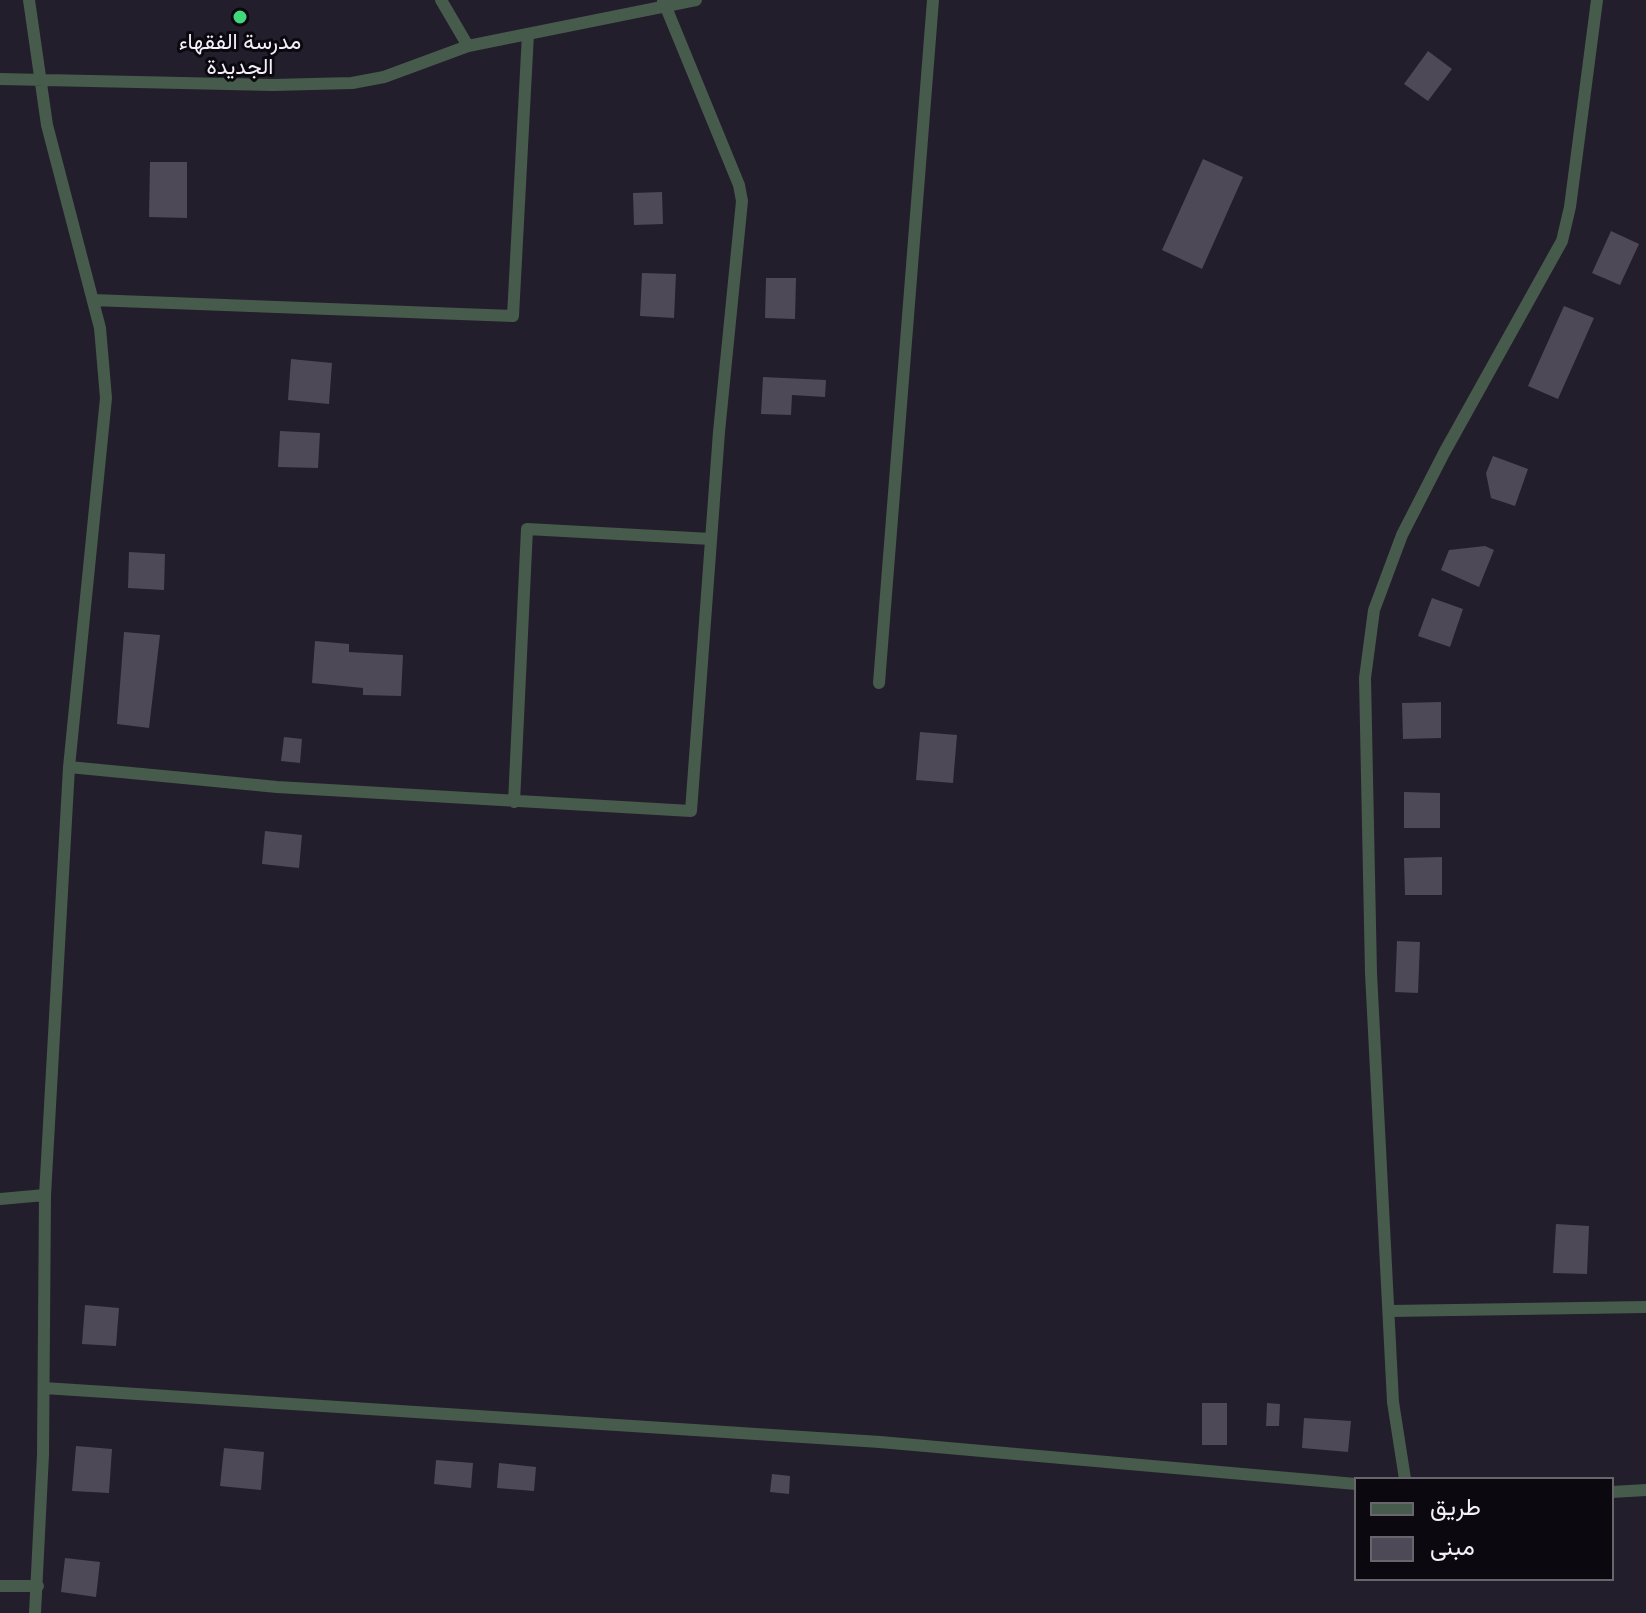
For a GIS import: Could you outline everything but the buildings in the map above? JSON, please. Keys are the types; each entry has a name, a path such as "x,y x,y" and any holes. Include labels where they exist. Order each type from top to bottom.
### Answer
{"street":[{"path":"29,0 47,125 100,328 106,398 69,767 45,1195 44,1388 35,1613"},
{"path":"441,0 468,46"},
{"path":"0,79 337,85 384,77 468,46 664,2 696,0"},
{"path":"879,683 933,0"},
{"path":"1405,1477 1393,1402 1370,957 1365,678 1374,610 1393,557 1444,453 1562,241 1570,207 1597,0"},
{"path":"69,767 277,787 691,811 711,539 742,201 739,185 664,2"},
{"path":"93,300 513,316 528,34"},
{"path":"514,802 527,529 711,539"},
{"path":"0,1199 45,1195"},
{"path":"1390,1311 1646,1307"},
{"path":"44,1388 880,1442 1354,1484"},
{"path":"1614,1492 1646,1490"},
{"path":"0,1586 38,1586"}],"place":[{"name":"مدرسة الفقهاء الجديدة","path":"240,17"}]}
